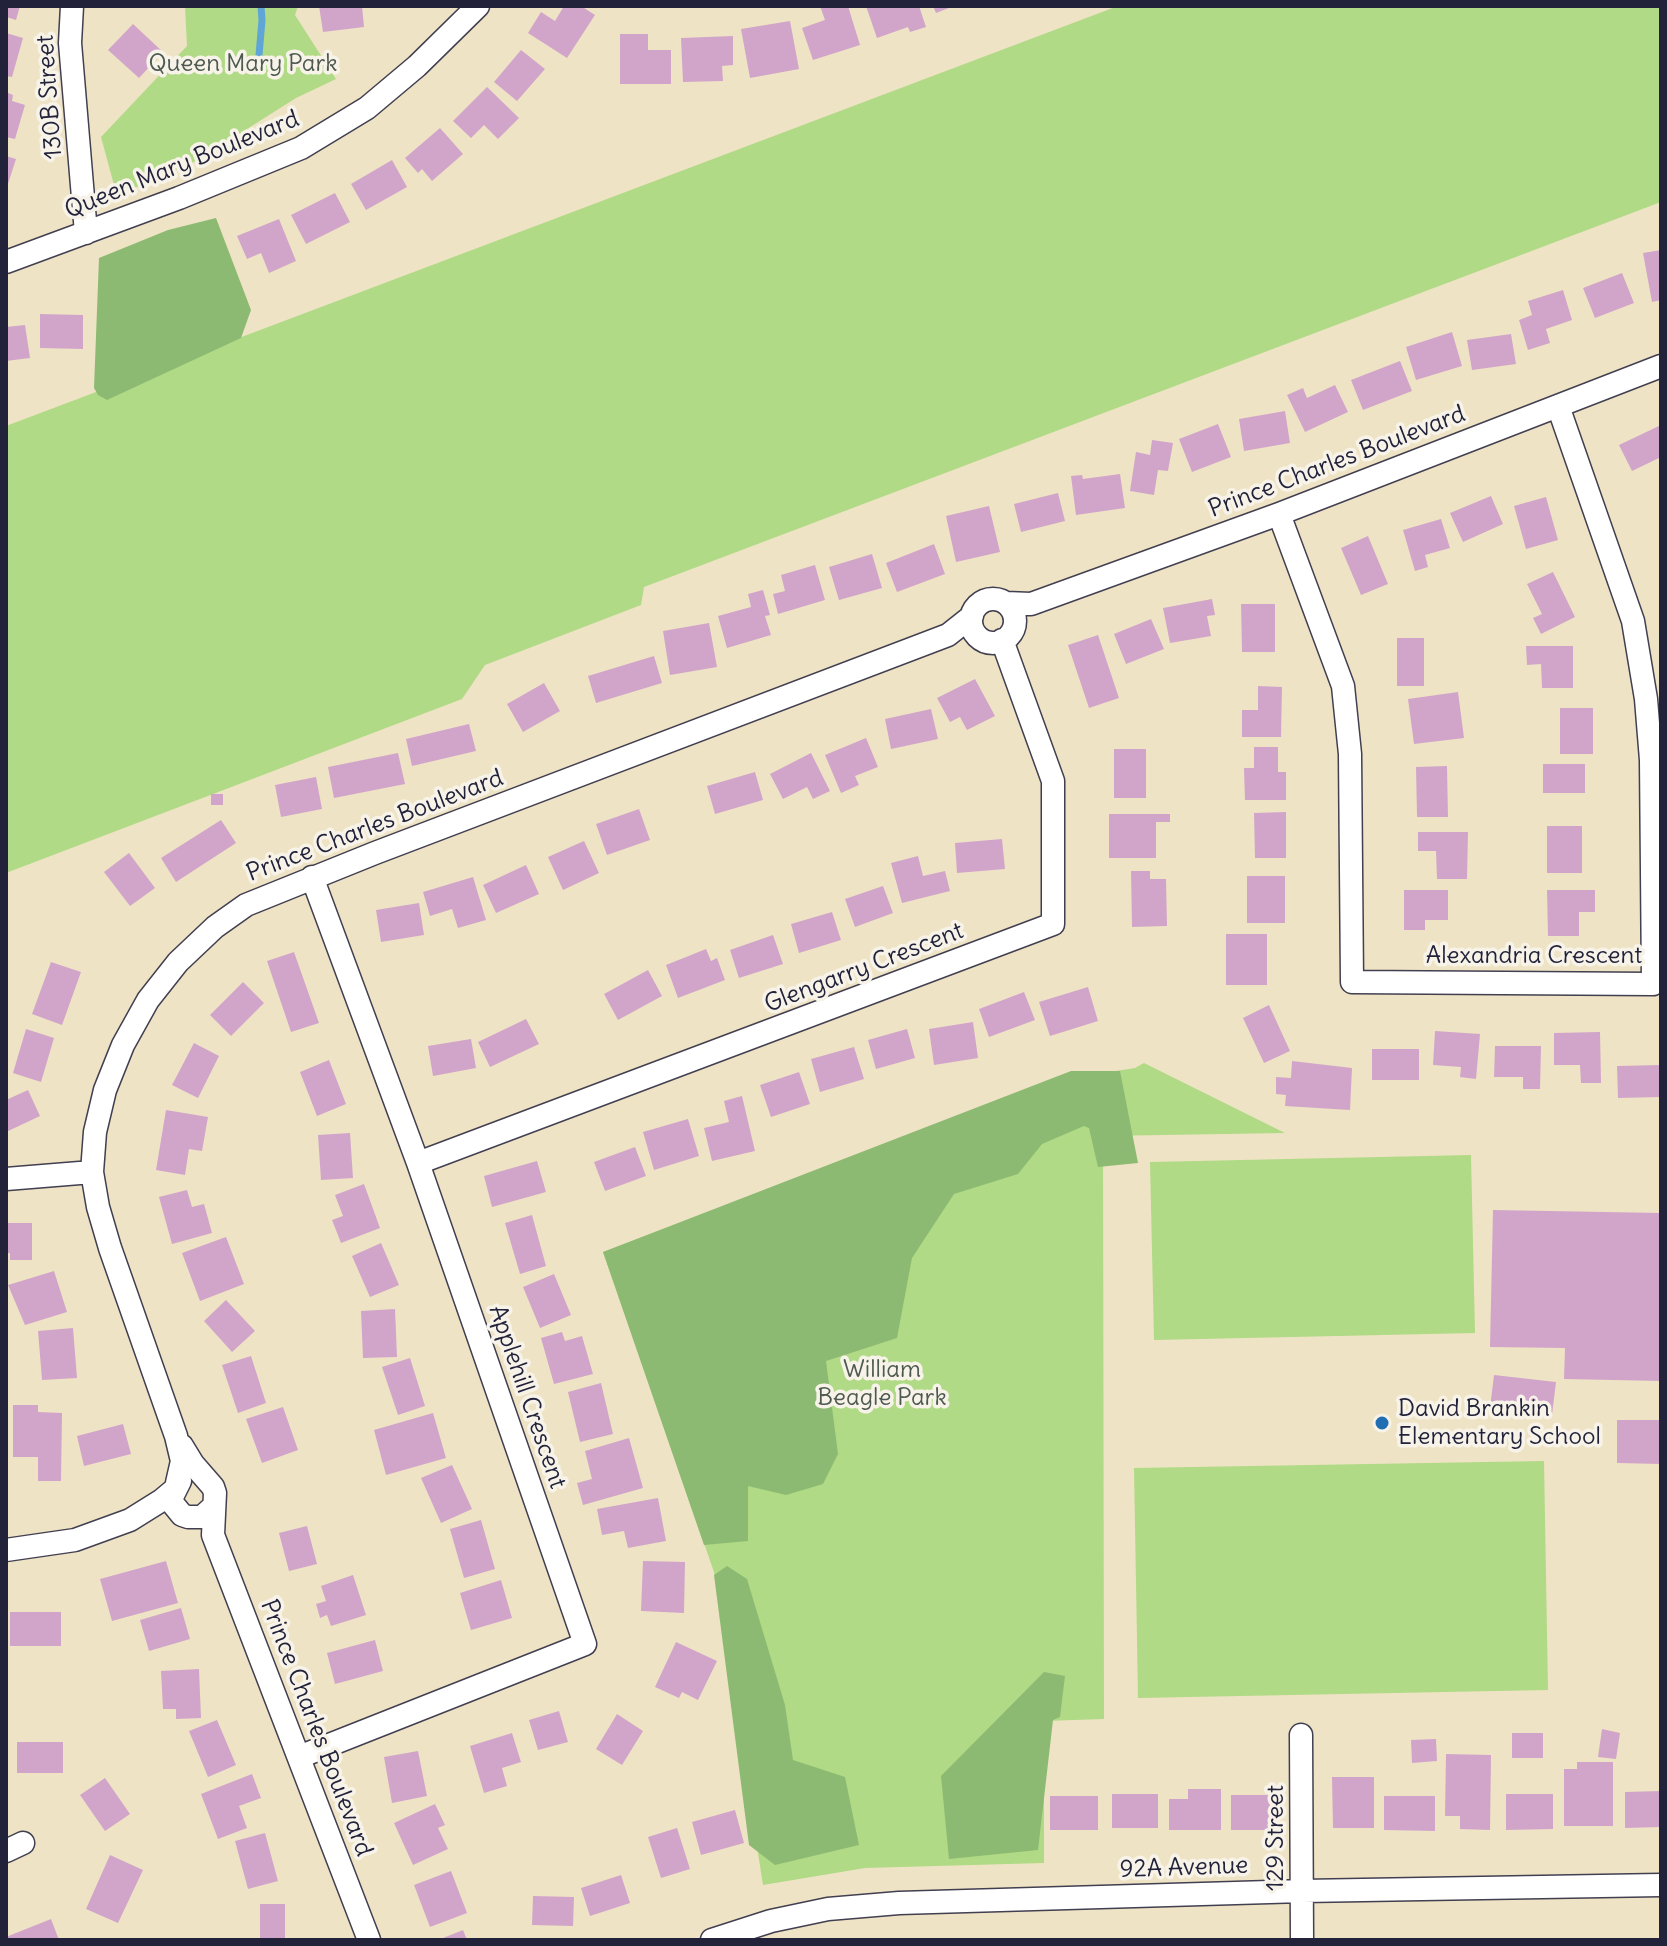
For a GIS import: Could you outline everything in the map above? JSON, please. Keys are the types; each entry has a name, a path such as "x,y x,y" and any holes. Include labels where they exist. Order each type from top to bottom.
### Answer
{"street":[{"name":"130B Street","path":"72,6 70,43 86,233"},
{"name":"Queen Mary Boulevard","path":"6,262 301,148 367,108 417,66 478,6"},
{"name":"Prince Charles Boulevard","path":"175,1486 182,1461 176,1436 110,1248 92,1172 95,1132 105,1090 123,1045 148,1000 178,962 215,927 246,905 312,877 948,635 974,626 990,642 1007,622 1031,604 1279,514 1661,366"},
{"name":"Alexandria Crescent","path":"1279,514 1343,686 1350,754 1352,982 1653,984 1651,760 1646,699 1633,621 1558,406"},
{"path":"974,626 979,604 992,599 1007,622"},
{"name":"Glengarry Crescent","path":"418,1163 1053,924 1053,781 1007,622"},
{"name":"Applehill Crescent","path":"299,1757 585,1644 418,1163 312,877"},
{"path":"6,1179 92,1172"},
{"name":"Prince Charles Boulevard","path":"176,1436 203,1477"},
{"path":"6,1550 75,1540 130,1520 162,1500 189,1476 203,1477 215,1493 197,1513 130,1520"},
{"path":"175,1486 173,1504 197,1513"},
{"name":"Prince Charles Boulevard","path":"197,1513 213,1535 369,1940"},
{"name":"129 Street","path":"1301,1735 1302,1940"},
{"name":"92A Avenue","path":"712,1940 771,1921 828,1909 899,1903 1303,1891 1661,1885"}],"green space":[{"name":"Queen Mary Park","path":"185,6 298,6 295,15 336,79 296,98 198,160 117,196 101,137 187,46"},
{"path":"1118,6 1661,6 1661,202 644,587 641,605 485,665 462,699 6,873 6,426"},
{"path":"216,218 251,310 241,338 107,400 98,395 94,388 99,258 168,230"},
{"name":"William Beagle Park","path":"1144,1063 1285,1133 1103,1136 1104,1719 1044,1721 1044,1863 865,1868 763,1885 714,1572 603,1252 1058,1080 1135,1068"},
{"path":"1071,1071 1120,1071 1138,1163 1098,1167 1089,1128 1084,1126 1042,1144 1018,1174 954,1194 912,1258 897,1338 826,1361 838,1454 823,1484 786,1495 748,1486 748,1541 704,1545 603,1252"},
{"path":"1471,1155 1475,1333 1154,1340 1150,1162"},
{"path":"1544,1461 1548,1690 1138,1698 1134,1468"},
{"path":"727,1566 747,1579 785,1705 793,1760 845,1777 859,1845 775,1865 749,1845 714,1575"},
{"path":"1044,1672 1065,1676 1060,1717 1053,1720 1038,1850 949,1859 941,1776"}],"building":[{"path":"6,6 20,6 16,20 6,17"},
{"path":"319,6 362,6 364,27 323,32"},
{"path":"564,6 581,6 595,15 567,58 528,33 541,12 555,21"},
{"path":"820,6 848,6 860,45 813,60 802,28 825,20"},
{"path":"866,6 919,6 926,27 910,32 908,27 877,38"},
{"path":"933,6 954,6 936,13"},
{"path":"790,21 799,69 750,78 741,29"},
{"path":"133,24 163,52 139,78 108,50"},
{"path":"6,33 23,38 12,77 6,76"},
{"path":"620,34 648,34 648,50 671,50 671,84 620,84"},
{"path":"733,36 733,65 722,66 723,81 683,82 681,38"},
{"path":"521,50 545,69 517,101 494,82"},
{"path":"487,87 519,118 498,139 484,125 471,138 453,121"},
{"path":"6,92 13,95 12,101 25,105 15,139 6,137"},
{"path":"440,128 463,154 432,181 422,169 418,173 405,158"},
{"path":"6,156 16,159 7,187 6,187"},
{"path":"392,160 407,187 366,210 351,184"},
{"path":"335,193 350,222 306,244 291,215"},
{"path":"279,219 296,261 269,273 261,253 247,259 237,236"},
{"path":"1661,250 1661,300 1652,302 1643,253"},
{"path":"1622,273 1634,303 1595,318 1583,288"},
{"path":"1563,290 1572,320 1546,329 1550,343 1528,350 1519,320 1532,315 1528,301"},
{"path":"40,314 83,315 83,349 40,348"},
{"path":"25,325 30,358 6,361 6,327"},
{"path":"1452,332 1462,366 1416,380 1406,347"},
{"path":"1511,334 1516,364 1472,370 1467,340"},
{"path":"1400,361 1412,391 1363,410 1351,380"},
{"path":"1335,385 1348,412 1305,432 1287,395 1303,388 1307,398"},
{"path":"1285,411 1290,443 1244,451 1239,419"},
{"path":"1218,424 1231,457 1192,472 1179,439"},
{"path":"1661,425 1661,457 1632,471 1619,445"},
{"path":"1152,440 1173,443 1168,471 1158,470 1154,495 1130,491 1136,452 1150,455"},
{"path":"1120,474 1125,508 1076,515 1071,476 1082,475 1083,479"},
{"path":"1058,493 1065,521 1021,532 1014,504"},
{"path":"1491,496 1503,524 1463,542 1450,513"},
{"path":"1546,497 1558,540 1526,549 1514,506"},
{"path":"989,506 1000,552 956,562 946,516"},
{"path":"1441,519 1450,548 1425,555 1428,567 1415,571 1403,530"},
{"path":"1368,536 1388,584 1361,595 1341,548"},
{"path":"934,544 945,574 897,592 886,563"},
{"path":"872,554 882,588 839,600 829,567"},
{"path":"815,565 825,600 778,614 773,594 785,591 781,575"},
{"path":"1553,572 1575,617 1541,634 1533,618 1542,614 1527,584"},
{"path":"763,590 770,615 765,616 771,635 727,648 718,616 751,607 748,594"},
{"path":"1212,599 1215,615 1207,616 1211,636 1170,643 1163,608"},
{"path":"1241,604 1275,604 1275,652 1242,652"},
{"path":"1151,619 1164,649 1126,664 1114,634"},
{"path":"709,623 717,667 670,675 663,631"},
{"path":"1098,635 1119,698 1089,708 1068,645"},
{"path":"1397,638 1424,638 1424,686 1397,686"},
{"path":"1526,646 1573,646 1573,688 1542,688 1541,664 1527,665"},
{"path":"654,656 662,683 596,703 588,676"},
{"path":"975,679 995,716 967,730 960,717 950,722 937,698"},
{"path":"544,683 560,711 523,732 507,704"},
{"path":"1258,686 1282,687 1281,737 1242,737 1242,710 1258,710"},
{"path":"1458,692 1464,738 1414,744 1408,699"},
{"path":"1560,708 1593,708 1593,754 1560,754"},
{"path":"931,709 938,739 891,749 885,719"},
{"path":"469,724 476,751 412,766 406,739"},
{"path":"866,738 878,767 855,776 859,785 841,793 825,755"},
{"path":"1254,747 1278,747 1278,772 1286,772 1286,800 1245,800 1244,768 1254,768"},
{"path":"1114,749 1146,749 1146,798 1114,798"},
{"path":"398,753 405,784 334,798 328,767"},
{"path":"811,753 830,791 813,799 807,787 783,799 770,774"},
{"path":"1543,764 1585,764 1585,793 1543,793"},
{"path":"1447,766 1448,817 1417,817 1416,767"},
{"path":"755,772 763,800 715,814 707,786"},
{"path":"316,777 322,809 281,817 275,785"},
{"path":"211,794 223,794 223,805 211,805"},
{"path":"639,809 650,840 607,855 596,824"},
{"path":"1286,812 1286,858 1255,858 1254,813"},
{"path":"1109,814 1170,814 1170,822 1156,822 1156,858 1109,858"},
{"path":"221,820 236,843 176,882 161,858"},
{"path":"1547,826 1582,826 1582,873 1547,873"},
{"path":"1418,832 1468,832 1467,879 1437,879 1436,851 1418,851"},
{"path":"1002,839 1005,869 957,873 955,843"},
{"path":"584,841 599,873 563,890 548,857"},
{"path":"129,853 155,888 130,906 104,872"},
{"path":"918,856 923,876 945,871 950,891 902,903 891,863"},
{"path":"526,865 539,894 496,913 483,885"},
{"path":"1131,871 1150,871 1150,879 1166,879 1167,926 1132,927"},
{"path":"1247,876 1285,876 1285,923 1247,923"},
{"path":"473,877 486,920 458,928 452,909 430,916 423,892"},
{"path":"883,886 893,913 855,927 845,899"},
{"path":"1404,890 1448,890 1448,920 1425,920 1425,930 1404,930"},
{"path":"1547,890 1595,890 1595,912 1579,912 1579,936 1548,936"},
{"path":"419,903 424,935 381,942 376,910"},
{"path":"832,912 841,940 799,953 791,924"},
{"path":"1226,934 1267,934 1267,985 1226,985"},
{"path":"773,935 783,964 739,978 730,950"},
{"path":"706,949 711,961 717,958 725,980 678,998 666,965"},
{"path":"294,952 319,1023 291,1032 267,961"},
{"path":"51,962 81,972 62,1025 32,1014"},
{"path":"648,970 662,996 618,1020 604,994"},
{"path":"243,982 264,1003 231,1036 210,1015"},
{"path":"1088,987 1098,1021 1050,1036 1039,1002"},
{"path":"1024,992 1035,1020 989,1037 979,1009"},
{"path":"1269,1005 1290,1051 1264,1063 1243,1018"},
{"path":"526,1019 539,1044 490,1067 478,1042"},
{"path":"973,1022 978,1058 934,1065 929,1029"},
{"path":"26,1029 54,1038 41,1082 13,1073"},
{"path":"907,1029 915,1058 876,1069 868,1040"},
{"path":"1435,1031 1480,1034 1476,1079 1460,1077 1461,1067 1433,1065"},
{"path":"1600,1032 1601,1083 1581,1083 1580,1065 1554,1065 1554,1033"},
{"path":"471,1039 476,1068 433,1076 428,1046"},
{"path":"194,1043 219,1056 198,1098 172,1085"},
{"path":"1495,1046 1541,1046 1540,1089 1523,1089 1523,1077 1494,1077"},
{"path":"854,1047 864,1079 820,1092 811,1059"},
{"path":"1372,1049 1419,1049 1419,1080 1372,1080"},
{"path":"329,1060 346,1104 317,1116 300,1072"},
{"path":"1292,1061 1352,1068 1350,1110 1285,1106 1286,1095 1276,1094 1276,1077 1291,1078"},
{"path":"1661,1065 1661,1097 1618,1098 1617,1066"},
{"path":"799,1072 810,1104 771,1117 760,1085"},
{"path":"28,1090 40,1116 6,1132 6,1100"},
{"path":"742,1096 755,1151 712,1161 704,1128 729,1122 724,1101"},
{"path":"166,1110 208,1117 202,1151 189,1149 185,1175 156,1170"},
{"path":"688,1119 699,1156 654,1170 643,1132"},
{"path":"350,1133 353,1178 321,1180 318,1135"},
{"path":"635,1147 646,1176 605,1191 594,1162"},
{"path":"537,1161 546,1192 492,1207 484,1176"},
{"path":"364,1184 380,1228 341,1243 332,1220 343,1216 335,1195"},
{"path":"187,1190 192,1207 204,1204 212,1233 172,1244 159,1197"},
{"path":"1493,1210 1661,1213 1661,1381 1564,1379 1565,1348 1490,1347"},
{"path":"532,1215 546,1266 520,1274 505,1223"},
{"path":"6,1223 32,1223 32,1260 10,1260 10,1253 6,1253"},
{"path":"226,1237 244,1284 200,1301 182,1253"},
{"path":"381,1243 399,1285 370,1297 352,1256"},
{"path":"54,1271 67,1312 25,1325 8,1285"},
{"path":"554,1274 571,1315 540,1328 523,1287"},
{"path":"226,1300 255,1331 232,1352 204,1321"},
{"path":"395,1309 397,1357 363,1358 361,1311"},
{"path":"73,1328 77,1378 42,1380 38,1331"},
{"path":"562,1332 565,1341 582,1336 593,1374 554,1384 541,1338"},
{"path":"251,1356 266,1403 238,1413 222,1365"},
{"path":"410,1358 425,1406 398,1415 382,1367"},
{"path":"1494,1375 1556,1382 1552,1415 1490,1408"},
{"path":"601,1383 613,1434 580,1442 568,1392"},
{"path":"13,1405 38,1405 38,1412 62,1413 61,1481 38,1481 38,1457 13,1457"},
{"path":"283,1407 298,1450 262,1463 246,1419"},
{"path":"433,1413 446,1458 386,1475 374,1430"},
{"path":"1617,1420 1661,1420 1661,1464 1617,1463"},
{"path":"123,1424 131,1454 84,1466 77,1436"},
{"path":"629,1438 643,1488 583,1505 577,1483 592,1479 585,1451"},
{"path":"452,1465 472,1509 441,1523 421,1478"},
{"path":"658,1498 666,1541 628,1548 624,1531 602,1535 597,1509"},
{"path":"481,1520 495,1569 464,1578 450,1529"},
{"path":"307,1526 317,1564 289,1571 279,1533"},
{"path":"166,1561 178,1603 112,1621 100,1579"},
{"path":"643,1561 685,1562 684,1613 641,1611"},
{"path":"353,1575 366,1615 331,1626 327,1615 320,1618 316,1604 326,1601 321,1586"},
{"path":"501,1580 512,1618 471,1630 460,1593"},
{"path":"181,1608 190,1639 149,1651 140,1620"},
{"path":"10,1612 61,1612 61,1646 10,1646"},
{"path":"375,1640 383,1671 335,1684 327,1653"},
{"path":"676,1642 717,1661 698,1700 682,1692 679,1698 655,1687"},
{"path":"199,1669 201,1718 176,1719 176,1709 163,1709 161,1671"},
{"path":"559,1711 568,1742 538,1750 529,1720"},
{"path":"617,1714 643,1731 622,1765 596,1749"},
{"path":"217,1720 236,1765 208,1777 189,1731"},
{"path":"1602,1729 1620,1733 1616,1759 1598,1757"},
{"path":"512,1733 521,1762 502,1768 507,1786 484,1793 470,1746"},
{"path":"1512,1733 1543,1733 1543,1758 1512,1758"},
{"path":"1436,1739 1437,1761 1412,1763 1411,1740"},
{"path":"17,1742 63,1742 63,1773 17,1773"},
{"path":"418,1751 427,1796 392,1803 384,1757"},
{"path":"1446,1754 1491,1755 1490,1830 1460,1829 1460,1816 1445,1816"},
{"path":"1577,1762 1613,1762 1613,1826 1564,1826 1564,1769 1577,1769"},
{"path":"252,1774 261,1798 239,1806 247,1828 218,1839 201,1794"},
{"path":"1332,1777 1374,1777 1374,1828 1333,1828"},
{"path":"105,1778 130,1814 105,1831 80,1795"},
{"path":"1188,1789 1221,1789 1221,1830 1169,1830 1169,1799 1188,1799"},
{"path":"1661,1791 1661,1827 1625,1828 1625,1792"},
{"path":"1112,1794 1158,1794 1158,1828 1112,1828"},
{"path":"1506,1794 1553,1794 1553,1829 1506,1830"},
{"path":"1231,1795 1273,1795 1273,1830 1231,1830"},
{"path":"1050,1796 1098,1796 1098,1830 1050,1830"},
{"path":"1384,1796 1435,1796 1435,1831 1384,1830"},
{"path":"435,1804 445,1825 438,1828 448,1849 413,1865 394,1823"},
{"path":"735,1810 744,1843 701,1855 692,1822"},
{"path":"677,1828 690,1869 661,1878 648,1837"},
{"path":"265,1833 278,1881 248,1889 235,1841"},
{"path":"110,1855 143,1870 118,1923 86,1909"},
{"path":"451,1871 467,1913 430,1927 414,1885"},
{"path":"621,1875 630,1903 590,1916 581,1888"},
{"path":"533,1896 574,1897 573,1926 532,1925"},
{"path":"260,1904 285,1904 285,1940 260,1940"},
{"path":"51,1919 59,1940 7,1940 6,1937"},
{"path":"463,1930 467,1940 438,1940"}],"waterway":[{"path":"258,67 261,6"}],"place":[{"name":"David Brankin Elementary School","path":"1382,1423"}]}
